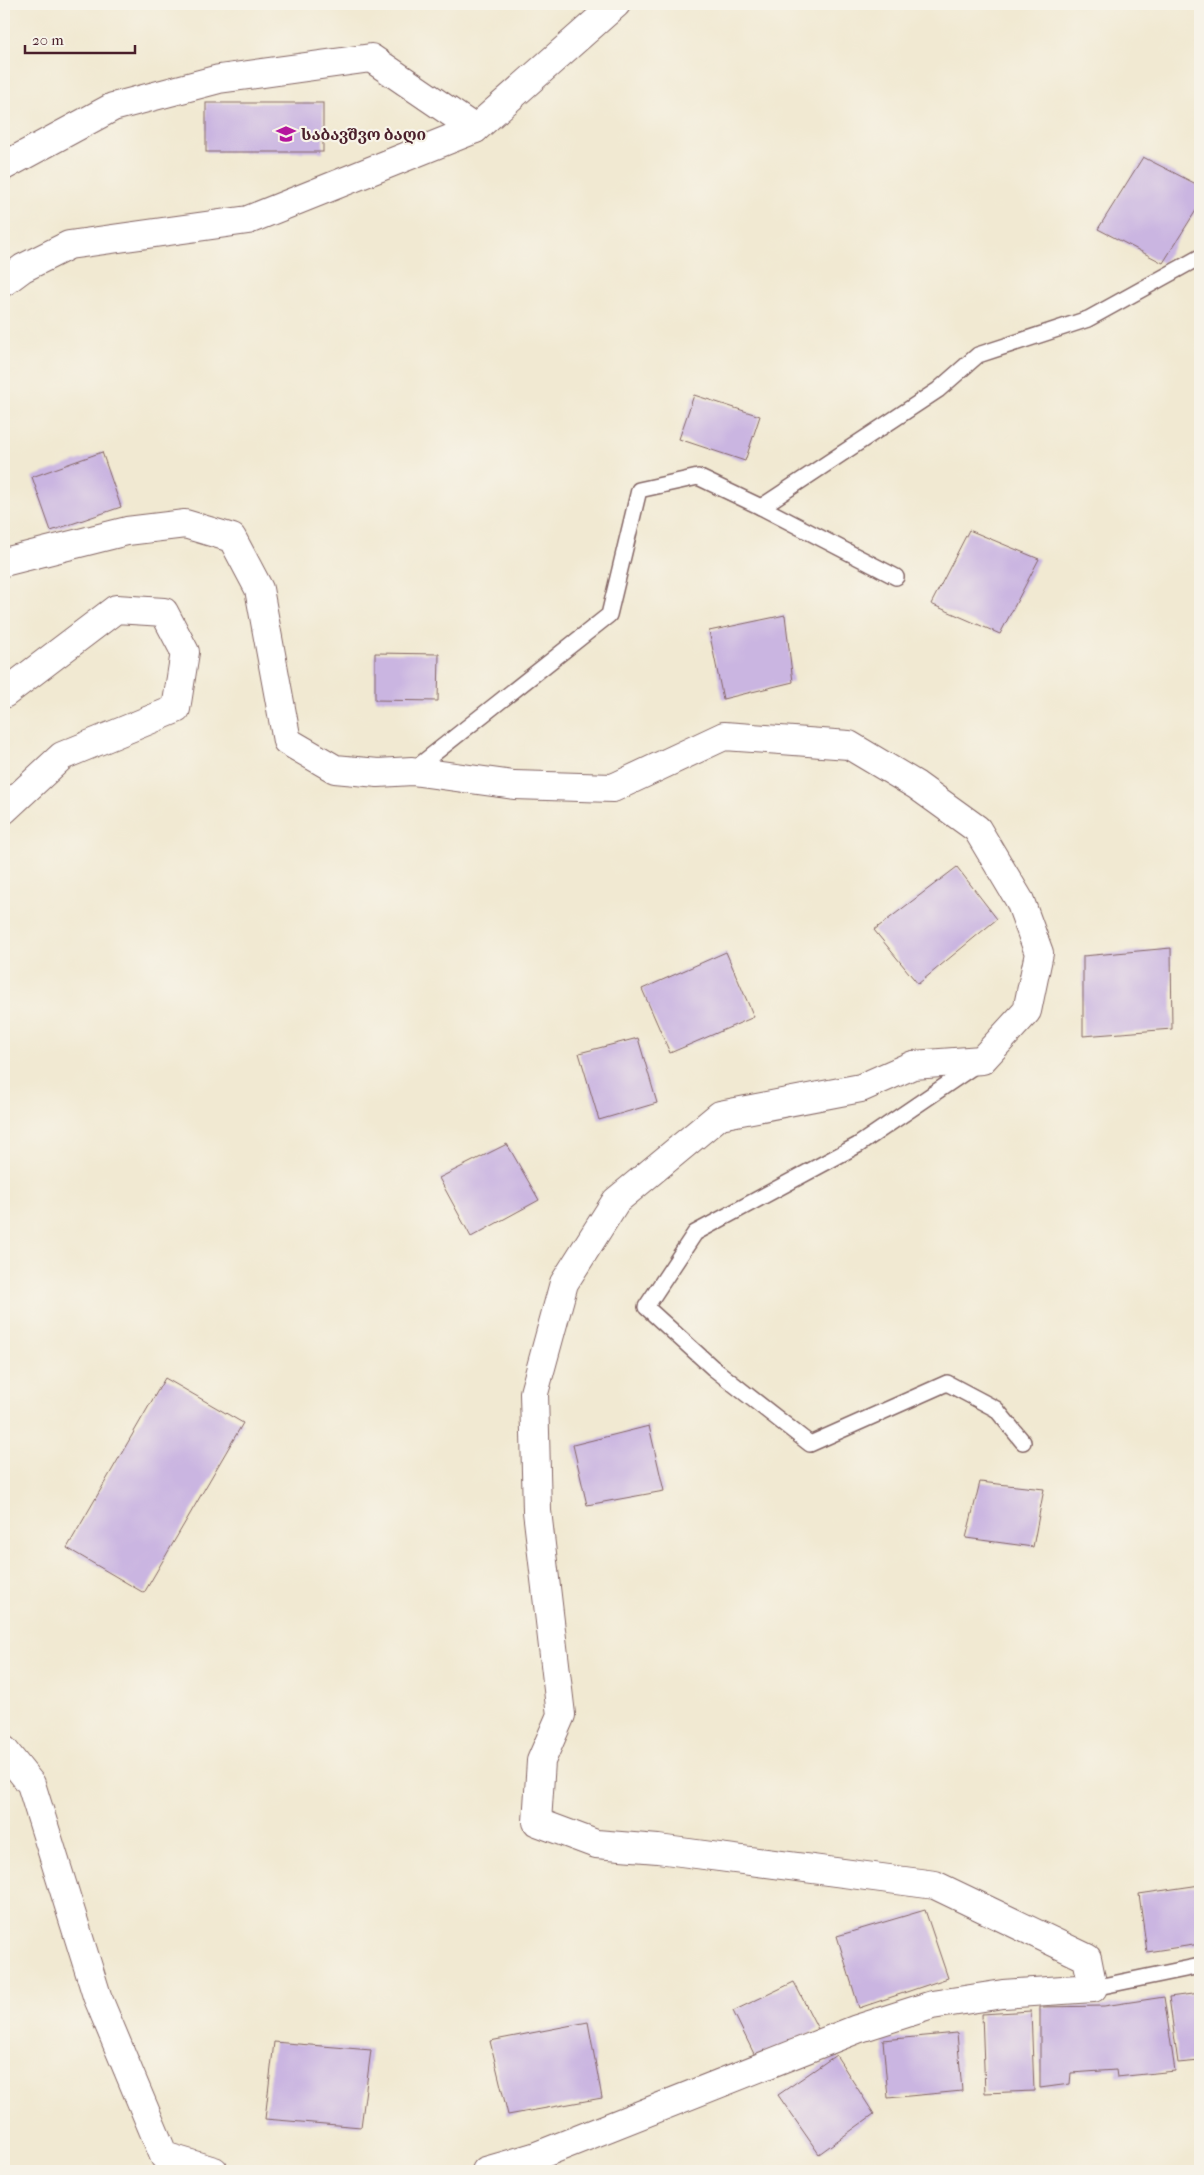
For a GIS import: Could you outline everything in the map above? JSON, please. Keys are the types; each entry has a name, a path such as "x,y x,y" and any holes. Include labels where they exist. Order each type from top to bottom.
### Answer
{"street":[{"path":"4,282 23,268 69,245 248,220 475,130 616,4"},
{"path":"4,166 113,107 219,79 370,58 475,130"},
{"path":"4,562 127,531 185,524 232,538 259,589 287,741 335,769 378,774 412,771 514,785 613,788 724,736 849,745 916,785 977,829 1020,901 1039,953 1028,1011 982,1060 913,1065 861,1088 720,1115 616,1201 564,1283 534,1393 536,1511 561,1715 541,1761 537,1822 596,1844 658,1849 936,1885 1087,1958 1093,1988 1003,1994 932,2005 857,2029 534,2157 486,2171"},
{"path":"4,694 116,610 164,612 185,652 176,709 62,756 4,810"},
{"path":"4,1750 32,1784 97,1996 161,2164 209,2171"}],"lane":[{"path":"761,507 938,390 978,354 1088,319 1200,257"},
{"path":"412,771 609,615 639,490 698,477 896,576"},
{"path":"982,1060 858,1145 695,1233 646,1307 712,1368 810,1444 946,1383 996,1409 1023,1442"},
{"path":"1093,1988 1200,1966"}],"building":[{"path":"206,103 323,103 323,152 206,152"},
{"path":"1143,157 1200,186 1200,204 1163,263 1098,229"},
{"path":"694,395 760,416 745,461 679,439"},
{"path":"102,452 121,507 51,531 32,477"},
{"path":"969,530 1039,559 1000,634 931,604"},
{"path":"785,615 793,682 723,699 709,631"},
{"path":"375,653 439,654 438,701 375,700"},
{"path":"957,867 997,919 918,984 874,930"},
{"path":"1171,948 1172,1029 1083,1036 1083,956"},
{"path":"726,952 754,1017 670,1053 642,989"},
{"path":"638,1038 657,1103 599,1120 579,1053"},
{"path":"507,1144 539,1200 471,1237 439,1178"},
{"path":"165,1378 243,1423 144,1593 67,1548"},
{"path":"649,1426 664,1491 587,1505 573,1445"},
{"path":"980,1482 1044,1489 1033,1547 966,1538"},
{"path":"1200,1885 1200,1944 1147,1952 1139,1894"},
{"path":"925,1910 948,1978 859,2008 837,1936"},
{"path":"794,1982 818,2029 756,2058 733,2011"},
{"path":"1200,1993 1200,2061 1178,2063 1169,1997"},
{"path":"1164,1997 1175,2071 1117,2077 1116,2070 1071,2073 1070,2084 1040,2088 1040,2007 1104,2006"},
{"path":"1031,2011 1034,2091 985,2093 982,2014"},
{"path":"588,2022 602,2098 508,2115 490,2041"},
{"path":"957,2033 962,2091 888,2098 883,2040"},
{"path":"274,2042 371,2050 361,2127 265,2119"},
{"path":"836,2055 874,2114 819,2154 778,2095"}],"place":[{"name":"საბავშვო ბაღი","path":"286,134"}]}
